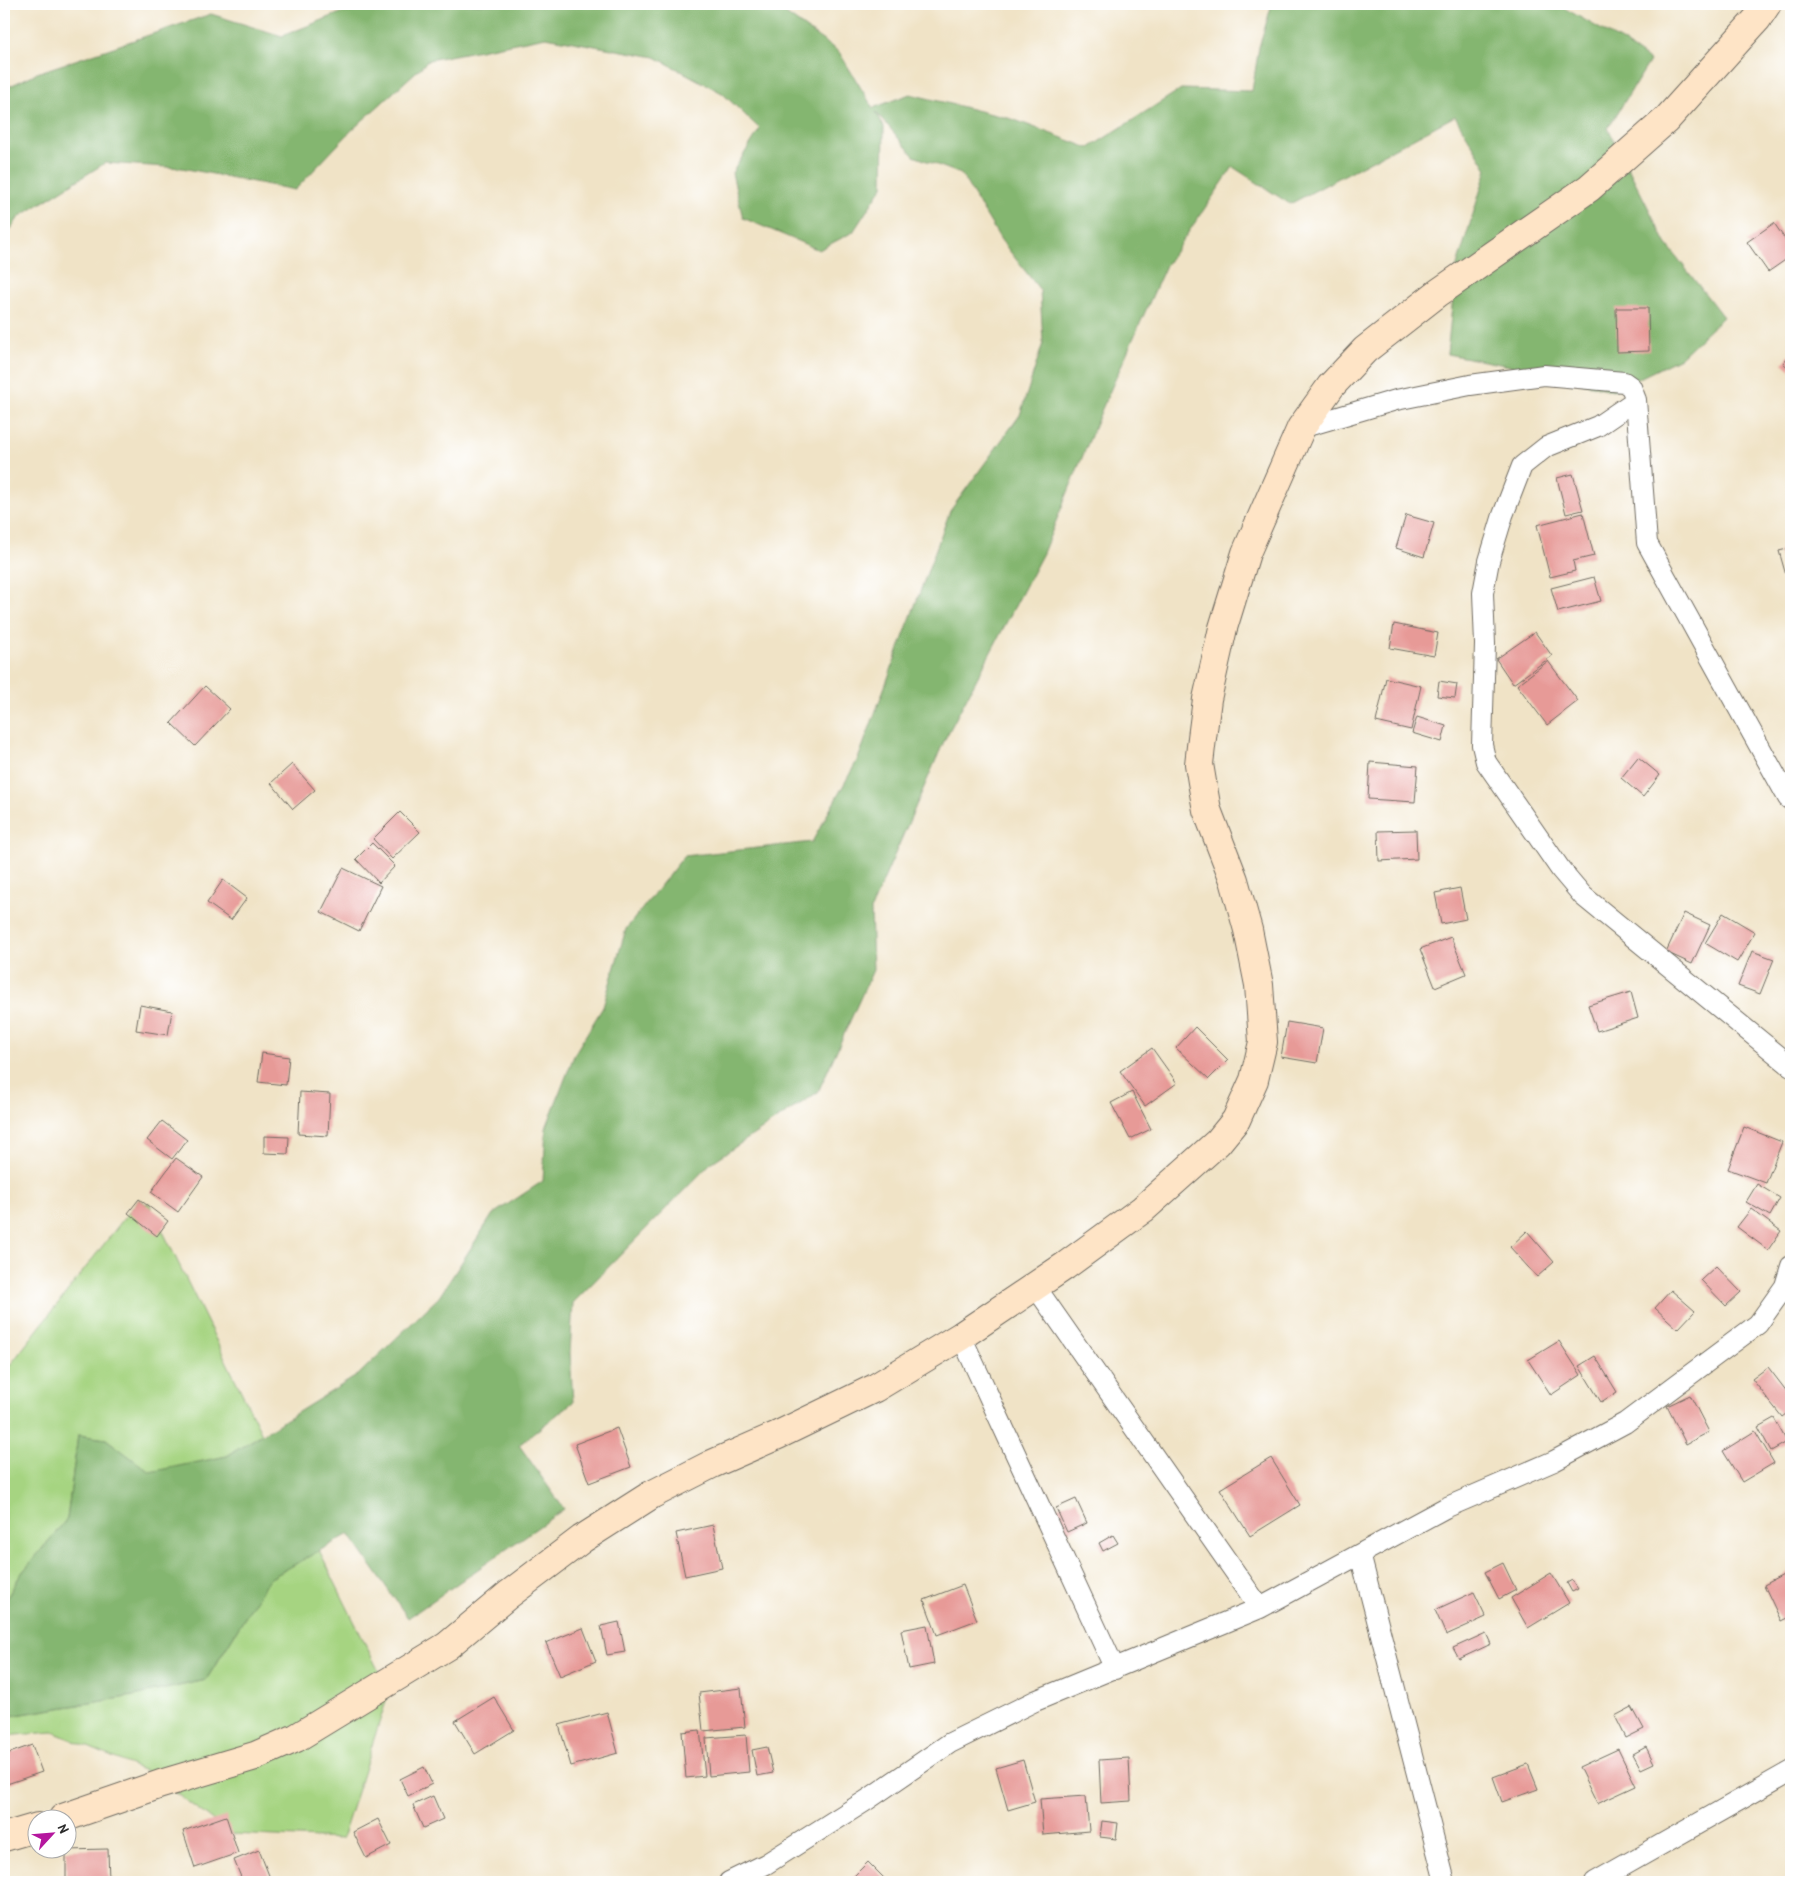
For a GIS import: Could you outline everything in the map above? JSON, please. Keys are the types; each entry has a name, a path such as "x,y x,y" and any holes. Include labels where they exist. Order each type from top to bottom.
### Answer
{"street":[{"path":"78,1813 161,1784 255,1756 296,1738 447,1646 508,1595 575,1544 651,1495 712,1464 778,1435 875,1388 961,1336 1143,1209 1218,1142 1236,1120 1254,1080 1263,1042 1259,985 1248,930 1234,880 1208,810 1199,764 1207,699 1223,628 1246,553 1301,428 1331,386 1365,350 1438,293 1589,188 1666,120 1757,19 1767,4"},
{"path":"1301,428 1396,400 1470,385 1544,375 1624,382 1631,387 1636,400 1647,543 1788,798 1791,800"},
{"path":"1636,400 1598,426 1546,447 1522,466 1503,515 1489,561 1483,593 1485,644 1482,738 1486,762 1560,870 1583,896 1791,1066"},
{"path":"729,1882 774,1860 867,1800 950,1743 1035,1701 1260,1608 1445,1508 1554,1461 1625,1423 1758,1324 1785,1286 1791,1266"},
{"path":"1035,1286 1260,1608"},
{"path":"961,1336 1114,1669"},
{"path":"1360,1554 1445,1882"},
{"path":"1595,1882 1791,1771"},
{"path":"4,1837 28,1830"}],"green space":[{"path":"363,4 772,4 839,52 873,108 910,94 1012,119 1089,148 1181,89 1252,91 1259,47 1272,4 1564,4 1564,8 1623,42 1650,61 1608,128 1666,243 1723,317 1680,358 1613,391 1542,372 1447,354 1456,269 1487,169 1455,116 1290,204 1233,167 1166,265 1102,409 1043,553 945,739 871,909 873,970 818,1092 711,1163 573,1303 570,1353 573,1402 519,1445 564,1509 408,1618 349,1534 269,1579 206,1680 133,1696 4,1717 4,1603 21,1574 67,1519 78,1435 106,1439 150,1472 227,1456 358,1375 439,1297 493,1214 543,1181 546,1128 575,1053 603,1007 626,929 684,856 812,842 858,759 950,511 1020,415 1043,343 1040,290 1001,240 961,174 914,156 876,112 884,127 883,186 853,232 819,250 743,218 732,173 760,129 722,93 655,57 546,37 429,60 352,130 295,190 182,168 105,163 19,217 4,239 4,89 37,73 211,14 282,36"},
{"path":"139,1199 146,1204 149,1203 262,1434 227,1456 150,1473 106,1439 78,1435 67,1519 21,1574 4,1603 4,1373"},
{"path":"319,1550 389,1692 342,1839 232,1834 145,1771 53,1732 4,1736 4,1717 133,1696 206,1680 269,1579"}],"building":[{"path":"1774,223 1791,248 1791,256 1768,272 1747,242"},
{"path":"1616,308 1648,308 1649,351 1617,352"},
{"path":"1791,353 1791,370 1783,363"},
{"path":"1573,474 1583,510 1566,514 1557,478"},
{"path":"1583,513 1594,556 1573,561 1575,571 1550,577 1537,525"},
{"path":"1406,515 1434,523 1424,557 1396,548"},
{"path":"1791,548 1791,593 1779,551"},
{"path":"1594,577 1601,601 1558,612 1551,588"},
{"path":"1394,624 1438,633 1434,656 1390,648"},
{"path":"1535,632 1552,656 1513,684 1496,659"},
{"path":"1548,661 1578,701 1547,725 1517,685"},
{"path":"1386,678 1421,686 1411,730 1376,722"},
{"path":"1439,681 1457,684 1455,698 1437,696"},
{"path":"205,686 230,709 195,746 171,723"},
{"path":"1417,717 1446,726 1442,742 1412,733"},
{"path":"1638,757 1660,775 1643,797 1621,778"},
{"path":"1370,762 1418,766 1415,802 1368,799"},
{"path":"292,764 315,790 293,809 271,783"},
{"path":"400,812 420,832 392,859 373,839"},
{"path":"1416,830 1417,859 1379,861 1378,831"},
{"path":"372,843 395,866 379,883 356,859"},
{"path":"343,868 381,886 359,931 321,912"},
{"path":"223,880 247,898 231,920 207,903"},
{"path":"1460,888 1466,919 1441,924 1435,893"},
{"path":"1684,913 1710,925 1692,964 1666,952"},
{"path":"1723,913 1755,932 1737,962 1705,943"},
{"path":"1451,937 1466,974 1435,987 1420,949"},
{"path":"1752,951 1774,959 1760,994 1738,986"},
{"path":"1631,992 1638,1018 1597,1031 1588,1005"},
{"path":"140,1005 172,1011 168,1035 136,1030"},
{"path":"1287,1022 1323,1028 1317,1063 1281,1057"},
{"path":"1195,1027 1228,1060 1209,1079 1176,1048"},
{"path":"1152,1048 1177,1083 1145,1106 1120,1071"},
{"path":"262,1053 289,1057 286,1085 258,1082"},
{"path":"300,1092 330,1094 328,1136 298,1134"},
{"path":"1132,1092 1151,1129 1130,1139 1111,1103"},
{"path":"162,1121 187,1140 172,1159 147,1140"},
{"path":"1744,1127 1782,1142 1766,1183 1728,1169"},
{"path":"264,1136 289,1137 288,1154 264,1153"},
{"path":"176,1158 203,1177 178,1212 151,1192"},
{"path":"1757,1184 1780,1198 1770,1216 1746,1202"},
{"path":"139,1199 168,1221 157,1236 128,1213"},
{"path":"1751,1209 1781,1231 1768,1250 1737,1227"},
{"path":"1527,1231 1554,1262 1537,1277 1510,1247"},
{"path":"1716,1266 1741,1292 1726,1306 1701,1280"},
{"path":"1671,1290 1695,1311 1678,1329 1655,1308"},
{"path":"1559,1341 1581,1375 1551,1395 1528,1360"},
{"path":"1595,1356 1617,1392 1601,1402 1579,1366"},
{"path":"1768,1367 1791,1397 1791,1410 1782,1417 1752,1379"},
{"path":"1690,1395 1709,1432 1686,1444 1667,1406"},
{"path":"1774,1418 1787,1442 1771,1451 1758,1427"},
{"path":"617,1428 631,1467 589,1483 575,1444"},
{"path":"1755,1431 1774,1463 1742,1482 1723,1451"},
{"path":"1271,1458 1300,1505 1250,1536 1220,1489"},
{"path":"1076,1499 1087,1523 1067,1532 1056,1508"},
{"path":"713,1525 722,1568 685,1576 676,1533"},
{"path":"1113,1535 1118,1543 1103,1551 1099,1543"},
{"path":"1503,1563 1516,1590 1499,1599 1485,1572"},
{"path":"1791,1571 1791,1616 1781,1621 1764,1585"},
{"path":"1551,1573 1569,1603 1528,1628 1511,1598"},
{"path":"1572,1580 1578,1589 1572,1592 1567,1583"},
{"path":"963,1585 977,1620 937,1635 924,1600"},
{"path":"1474,1592 1486,1617 1446,1635 1435,1610"},
{"path":"619,1622 625,1652 607,1655 601,1626"},
{"path":"927,1625 934,1664 909,1669 901,1630"},
{"path":"583,1628 596,1661 560,1676 546,1643"},
{"path":"1486,1633 1491,1644 1459,1659 1453,1648"},
{"path":"741,1688 745,1727 703,1731 699,1693"},
{"path":"494,1697 514,1730 475,1754 455,1721"},
{"path":"1632,1707 1644,1729 1626,1738 1615,1716"},
{"path":"607,1712 618,1753 571,1766 559,1725"},
{"path":"700,1730 705,1776 686,1778 682,1732"},
{"path":"746,1735 749,1772 709,1776 706,1738"},
{"path":"32,1745 42,1772 4,1785 4,1755"},
{"path":"767,1747 773,1773 757,1776 752,1750"},
{"path":"1646,1747 1654,1763 1641,1769 1633,1754"},
{"path":"1618,1749 1636,1786 1597,1804 1579,1767"},
{"path":"1129,1758 1131,1801 1101,1803 1099,1760"},
{"path":"1023,1760 1035,1802 1008,1810 996,1768"},
{"path":"1528,1764 1538,1789 1502,1802 1493,1777"},
{"path":"424,1767 432,1784 408,1796 400,1779"},
{"path":"433,1796 443,1819 423,1828 413,1805"},
{"path":"1086,1796 1089,1831 1043,1835 1040,1799"},
{"path":"226,1816 238,1853 195,1868 183,1831"},
{"path":"378,1819 391,1845 366,1858 353,1832"},
{"path":"1102,1821 1118,1823 1116,1839 1100,1837"},
{"path":"108,1849 109,1882 66,1882 66,1858 78,1858 78,1850"},
{"path":"259,1850 270,1878 260,1882 243,1882 234,1860"},
{"path":"868,1862 888,1882 848,1882"}]}
